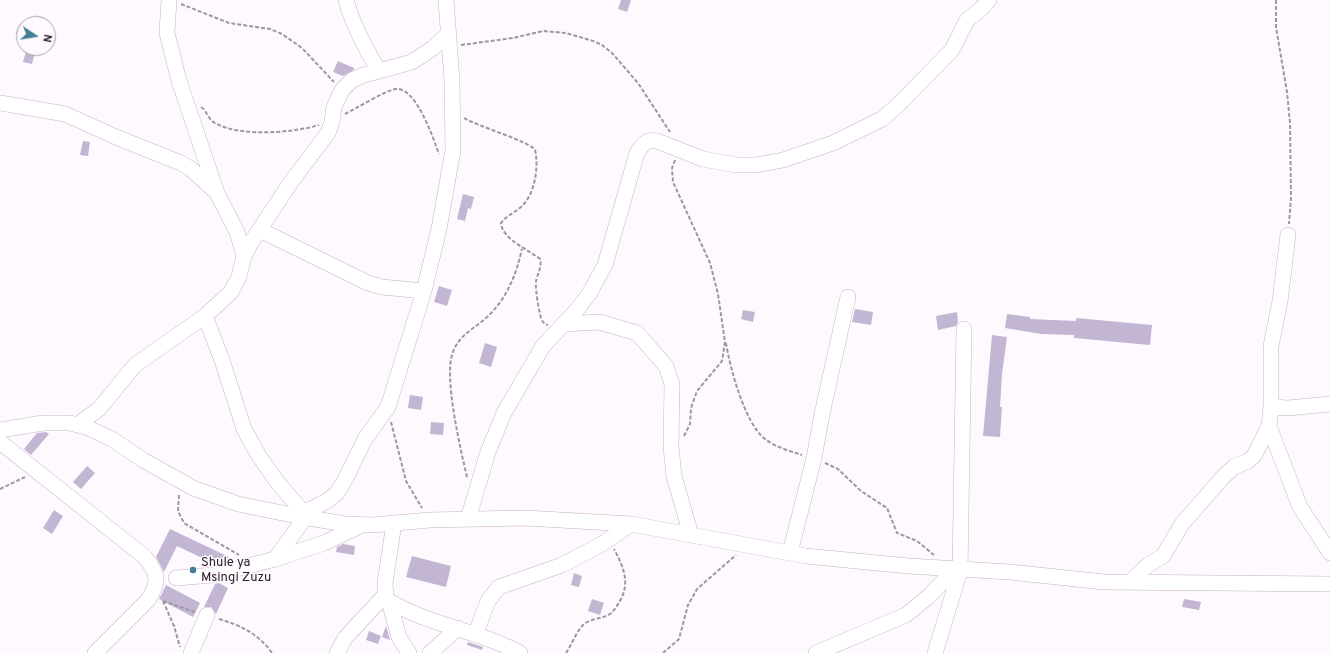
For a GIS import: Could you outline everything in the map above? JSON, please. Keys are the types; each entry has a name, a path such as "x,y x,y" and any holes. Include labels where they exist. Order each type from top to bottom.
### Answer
{"street":[{"path":"346,0 350,16 363,44 379,70"},
{"path":"275,559 302,516 337,493 365,440 388,408 424,291 439,229 451,163 453,111 450,40 446,0"},
{"path":"468,519 472,500 494,435 504,413 543,346 589,294 605,265 637,153 644,142 651,140 724,164 756,165 783,160 833,143 882,119 897,106 947,56 952,50 967,20 989,0"},
{"path":"174,1 167,14 168,40 178,81 188,105 217,193 237,232 244,256"},
{"path":"78,425 100,409 135,365 205,316 222,302 235,286 239,277 244,256 291,182 328,133 333,120 334,107 342,90 352,80 379,70 412,62 433,48 450,40"},
{"path":"0,102 65,114 116,137 181,163 191,169 217,193"},
{"path":"260,230 368,283 382,287 424,291"},
{"path":"1131,581 1148,565 1163,556 1182,524 1224,477 1234,467 1248,461 1254,456 1269,426 1271,407 1271,346 1280,301 1288,235"},
{"path":"790,553 814,458 823,407 848,297"},
{"path":"205,316 222,360 244,429 259,456 302,516"},
{"path":"561,326 599,322 637,333 655,351 666,366 672,384 671,447 674,476 691,535"},
{"path":"935,653 957,570 964,329"},
{"path":"1271,407 1288,408 1330,404"},
{"path":"0,430 42,423 70,423 78,425 97,431 181,482 238,504 361,525 430,520 525,518 631,524 790,553 957,570 1010,572 1104,582 1131,581 1330,584"},
{"path":"1269,426 1300,507 1330,552"},
{"path":"0,442 145,557 155,570 158,596 148,600 96,653"},
{"path":"394,523 385,583 387,598 399,637 409,653"},
{"path":"476,633 488,601 499,587 562,565 609,539 631,524"},
{"path":"176,578 212,575 254,563 275,559 324,543 361,525"},
{"path":"820,652 906,615 957,570"},
{"path":"387,598 416,613 476,633 520,653"},
{"path":"337,653 345,638 387,598"},
{"path":"191,653 207,615"},
{"path":"430,653 458,628"}],"path":[{"path":"1276,0 1276,27 1287,92 1290,123 1291,197 1288,235"},
{"path":"174,1 228,23 270,29 282,34 302,48 325,74 342,90"},
{"path":"450,40 513,38 543,31 566,34 602,45 612,53 638,83 669,131 678,150 672,168 673,182 710,263 718,294 730,369 747,413 756,430 765,439 777,445 814,458 838,469 862,491 887,508 897,533 917,541 929,552 938,557"},
{"path":"188,105 198,105 204,109 211,120 217,124 256,132 275,132 304,129 333,120 391,90 403,90 408,93 420,111 440,157"},
{"path":"453,111 483,127 528,143 535,150 536,170 531,192 526,202 505,217 501,223 501,228 522,248 536,257 541,264 536,282 536,291 542,321 561,326"},
{"path":"472,500 458,440 451,380 452,352 462,336 486,318 497,306 516,274 522,248"},
{"path":"671,447 686,434 697,391 722,362 725,342"},
{"path":"388,408 402,467 408,485 430,520"},
{"path":"0,489 37,471"},
{"path":"181,482 178,511 184,523 220,545 254,563"},
{"path":"566,653 584,625 590,620 610,614 618,606 624,593 626,583 623,569 609,539"},
{"path":"662,653 679,639 688,605 697,589 720,567 748,545"},
{"path":"158,596 243,627 262,641 272,653"},
{"path":"158,596 174,626 181,653"}],"building":[{"path":"621,0 631,0 627,12 618,9"},
{"path":"25,56 34,56 32,64 23,62"},
{"path":"338,61 354,68 354,70 343,76 333,72"},
{"path":"83,141 90,142 88,156 80,155"},
{"path":"463,194 474,197 471,209 468,208 465,221 457,219"},
{"path":"439,286 452,290 447,306 434,302"},
{"path":"855,309 873,312 871,325 852,322"},
{"path":"743,310 755,312 753,322 741,319"},
{"path":"957,312 958,322 956,326 938,330 936,316"},
{"path":"1007,314 1030,317 1030,319 1076,321 1076,318 1152,325 1150,345 1074,338 1074,335 1041,334 1005,328"},
{"path":"992,335 1007,337 1002,374 1000,437 983,436"},
{"path":"485,343 497,347 491,367 479,363"},
{"path":"410,395 423,397 421,410 408,408"},
{"path":"431,422 444,423 443,435 430,434"},
{"path":"46,432 49,434 31,455 24,449 37,433"},
{"path":"87,466 95,473 81,489 73,482"},
{"path":"54,510 63,516 52,534 43,528"},
{"path":"170,529 229,557 227,562 217,565 177,546 164,572 156,557"},
{"path":"343,544 355,546 354,555 336,552 337,547"},
{"path":"412,556 451,566 446,587 406,577"},
{"path":"574,573 582,576 579,587 571,585"},
{"path":"219,583 228,588 216,614 211,607 204,607 215,584"},
{"path":"166,585 200,603 193,617 159,599"},
{"path":"592,599 604,603 600,615 588,611"},
{"path":"1184,599 1201,602 1199,610 1182,607"},
{"path":"386,626 390,640 382,637"},
{"path":"369,631 381,636 378,644 366,640"},
{"path":"468,642 483,647 482,650 467,645"}],"place":[{"name":"Shule ya Msingi Zuzu","path":"193,570"}]}
